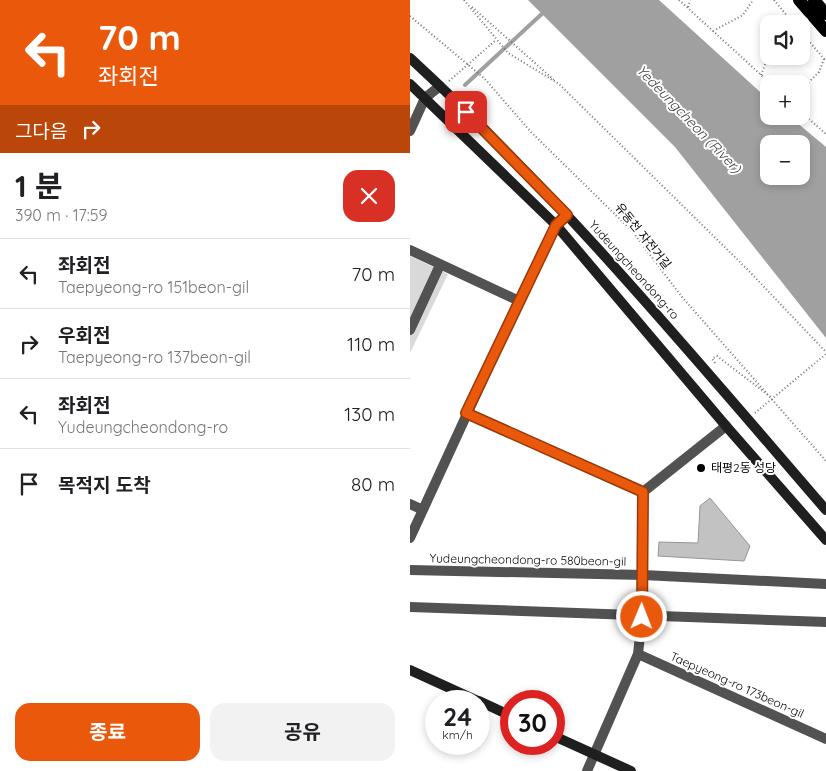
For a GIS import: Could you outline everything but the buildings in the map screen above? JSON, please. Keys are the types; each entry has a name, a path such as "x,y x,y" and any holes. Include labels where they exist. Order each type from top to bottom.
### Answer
{"main road":[{"path":"799,0 826,31"},
{"path":"814,0 826,14"},
{"name":"Yudeungcheondong-ro","path":"410,58 567,215 726,393 826,510"},
{"path":"410,84 556,225 726,426 826,540"},
{"path":"410,670 455,690"},
{"path":"565,741 631,771"}],"street":[{"path":"410,131 425,98 440,86"},
{"path":"410,538 519,301 556,225 567,215"},
{"path":"410,250 519,301"},
{"path":"410,330 440,265"},
{"path":"466,413 643,492"},
{"path":"643,492 726,426"},
{"path":"587,771 638,654 642,617 643,492"},
{"path":"410,504 423,510"},
{"name":"Yudeungcheondong-ro 580beon-gil","path":"410,570 643,575 826,584"},
{"path":"410,607 642,617 826,622"},
{"name":"Taepyeong-ro 173beon-gil","path":"638,654 826,738"}],"path":[{"path":"464,0 559,84 748,270 826,353 766,405"},
{"path":"679,0 761,75 765,65"},
{"path":"688,8 690,0"},
{"path":"713,31 743,15 753,0"},
{"path":"774,0 786,15"},
{"path":"468,4 508,53 559,84"},
{"name":"유동천 자전거길","path":"410,16 485,79 531,132 632,232 682,297 826,461"},
{"path":"451,80 496,40"},
{"path":"810,42 825,60 819,72 810,81"},
{"path":"810,120 825,133 826,128"},
{"path":"718,366 712,359 717,356 774,400"}],"shaded area":[{"path":"410,256 448,274 410,353"}],"water":[{"name":"Yedeungcheon (River)","path":"528,0 659,0 760,92 760,125 800,125 826,147 826,338 675,147"}],"waterway":[{"path":"465,85 546,10"}],"place":[{"name":"태평2동 성당","path":"701,468"}],"route":[{"path":"466,112 567,215 556,225 466,413 643,492 642,617"}]}
